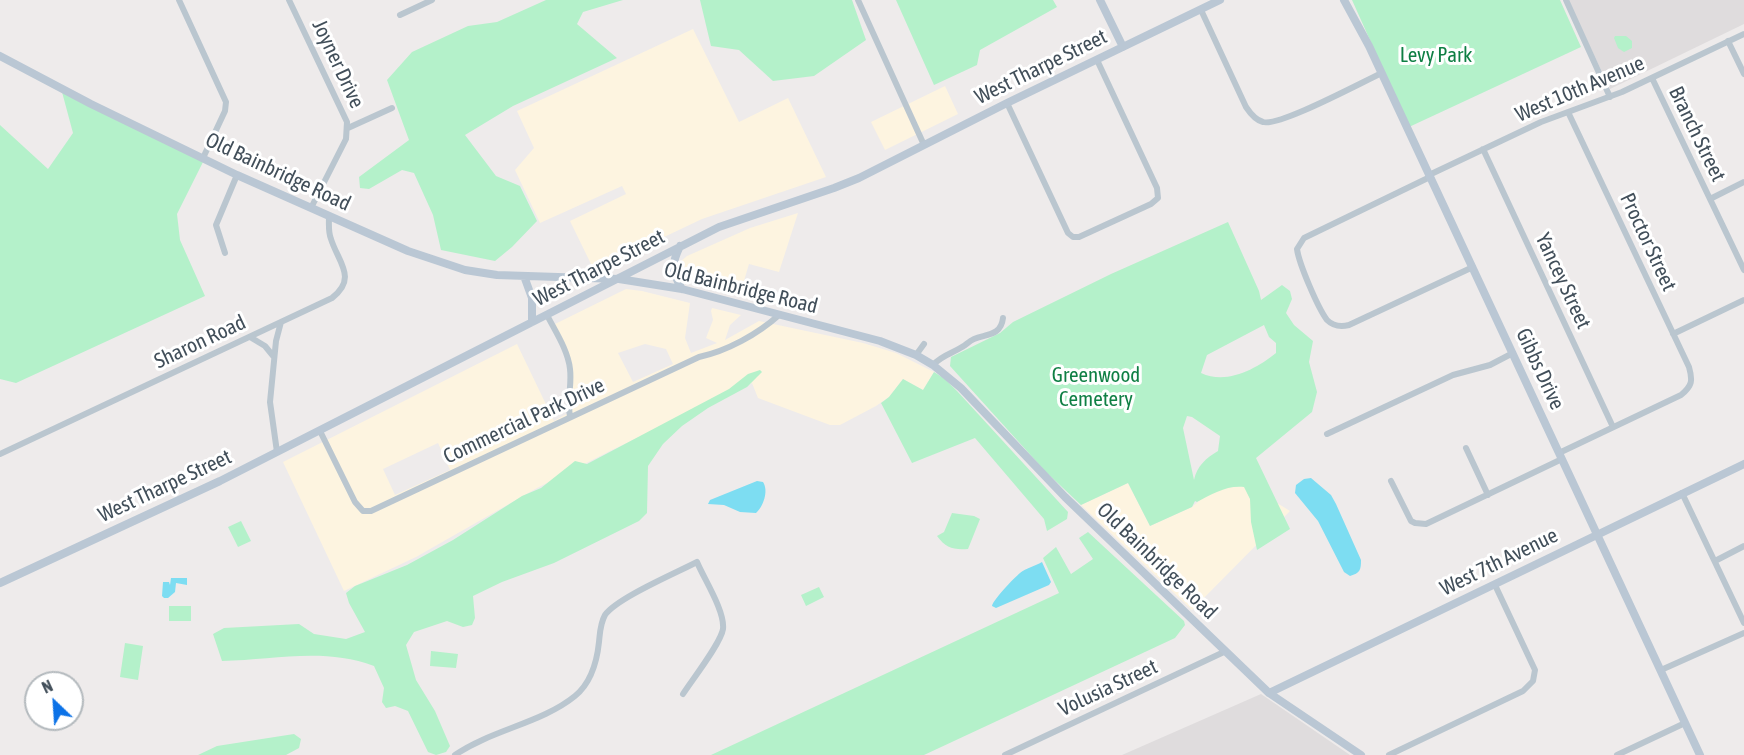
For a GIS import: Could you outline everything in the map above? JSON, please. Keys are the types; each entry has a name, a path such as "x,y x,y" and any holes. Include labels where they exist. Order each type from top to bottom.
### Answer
{"main road":[{"path":"1100,0 1123,47"},
{"name":"West Tharpe Street","path":"0,583 220,481 719,227 834,188 1220,0"},
{"name":"Gibbs Drive","path":"1344,0 1382,73 1700,755"},
{"name":"Old Bainbridge Road","path":"0,56 91,105 237,175 435,261 465,270 497,275 619,279 682,289 880,341 916,355 933,365 961,388 1065,497 1269,693 1361,755"},
{"path":"680,246 673,261 673,272 682,289"},
{"path":"524,276 532,298 532,322"},
{"name":"West 7th Avenue","path":"1269,693 1744,464"}],"street":[{"path":"179,0 226,102 225,111 204,158"},
{"name":"Joyner Drive","path":"289,0 345,116 348,128 346,139 311,208"},
{"path":"400,15 432,0"},
{"path":"858,0 924,145"},
{"path":"1566,0 1610,97"},
{"path":"1201,10 1246,107 1254,118 1264,123 1275,122 1292,115 1382,73"},
{"name":"West 10th Avenue","path":"1473,267 1349,325 1337,326 1327,319 1305,274 1297,249 1304,238 1313,233 1541,122 1610,97 1744,34"},
{"path":"1728,41 1744,74"},
{"path":"1007,103 1068,233 1073,237 1079,237 1150,204 1158,198 1156,188 1097,60"},
{"name":"Branch Street","path":"1652,78 1744,270"},
{"path":"348,128 392,108"},
{"name":"Proctor Street","path":"1568,112 1689,367 1692,382 1681,395 1613,427"},
{"name":"Yancey Street","path":"1483,150 1613,427"},
{"path":"225,253 216,225 237,175"},
{"path":"1710,199 1744,182"},
{"name":"Sharon Road","path":"0,454 332,298 342,289 345,278 344,270 330,238 329,216"},
{"path":"1673,334 1744,300"},
{"path":"547,315 570,369 568,404 570,417"},
{"name":"Commercial Park Drive","path":"320,431 355,502 367,512 407,496 699,357 713,354 765,327 778,315"},
{"path":"933,365 944,354 974,339 992,334 1000,328 1003,318"},
{"path":"277,452 270,402 274,357 281,322"},
{"path":"250,337 265,346 274,357"},
{"path":"916,355 924,344"},
{"path":"1327,434 1453,375 1490,365 1513,353"},
{"path":"1391,481 1411,521 1426,524 1488,495 1613,427"},
{"path":"1466,448 1488,495"},
{"path":"1682,493 1744,623"},
{"path":"1714,561 1744,546"},
{"path":"455,755 557,707 576,695 582,690 591,674 598,652 602,621 609,611 624,600 697,562 720,612 723,628 718,641 683,694"},
{"path":"1389,755 1523,691 1533,681 1535,670 1495,585"},
{"path":"1661,670 1744,635"},
{"name":"Volusia Street","path":"1005,755 1226,651"},
{"path":"1617,755 1685,723"}],"shaded area":[{"path":"1568,0 1744,0 1744,24 1610,89"},
{"path":"693,29 739,122 788,98 826,177 702,219 643,247 606,268 589,270 591,264 570,221 626,194 622,186 540,223 515,170 534,148 517,111"},
{"path":"945,86 958,114 885,150 871,122"},
{"path":"798,213 779,272 749,264 740,294 684,279 680,274 679,266 687,256 750,228"},
{"path":"626,289 642,291 690,303 685,338 691,353 717,343 706,338 713,320 712,308 741,315 730,325 725,340 759,321 863,343 896,353 934,372 923,390 903,379 889,397 840,425 830,425 758,398 752,383 537,488 416,557 344,591 283,462 517,344 554,421 572,411 570,390 572,364 555,324","holes":["645,344 666,349 673,364 633,382 618,353","438,443 450,470 395,495 383,469"]},
{"path":"1230,474 1290,511 1192,610 1081,505 1128,483 1150,526 1192,507"},
{"path":"1261,694 1350,755 1122,755"}],"green space":[{"path":"546,0 623,0 583,12 577,24 617,58 513,106 465,135 496,176 520,186 537,221 495,261 441,250 433,215 414,173 402,170 369,189 360,188 359,177 409,140 387,80 412,52 468,26 497,22"},
{"path":"700,0 852,0 866,40 814,76 773,81 739,50 711,46"},
{"path":"896,0 1053,0 1057,7 980,50 977,65 934,85"},
{"name":"Levy Park","path":"1352,0 1560,0 1581,47 1409,127"},
{"path":"1615,36 1626,36 1632,41 1632,48 1624,52 1618,48"},
{"path":"62,92 203,162 177,214 180,240 205,296 16,383 0,379 0,125 48,169 73,133"},
{"name":"Greenwood Cemetery","path":"1228,222 1261,300 1282,285 1290,291 1292,299 1286,313 1294,325 1313,341 1309,362 1317,392 1312,412 1256,458 1290,529 1257,550 1251,522 1250,499 1244,487 1214,493 1195,501 1192,507 1150,526 1128,483 1081,505 1045,471 950,366 951,357 1000,333 1013,322 1111,274","holes":["1264,325 1269,337 1276,343 1276,353 1260,365 1241,374 1221,377 1201,373 1207,355","1187,416 1220,436 1218,451 1203,463 1194,480 1183,428"]},
{"path":"760,370 762,372 747,387 708,408 682,426 663,444 648,466 647,513 639,521 554,563 502,582 473,596 475,618 472,625 463,627 447,621 414,632 406,645 416,680 435,711 450,746 446,752 436,755 428,752 408,711 395,706 386,708 382,702 384,688 374,666 355,660 317,656 222,661 213,634 224,628 299,624 314,634 346,639 365,632 346,593 355,586 407,565 453,540 522,496 541,488 575,461 587,464 729,389 748,374"},
{"path":"934,372 957,391 1068,512 1067,519 1047,531 1044,519 975,438 912,463 881,403 889,397 903,379 923,390"},
{"path":"952,513 980,519 968,549 950,547 937,536 944,532"},
{"path":"241,521 251,541 238,547 228,527"},
{"path":"1088,532 1184,621 1185,625 1175,638 924,755 711,755 1059,593 1043,558 1056,547 1071,574 1093,559 1079,538"},
{"path":"819,587 824,597 806,606 801,595"},
{"path":"169,606 191,606 191,621 169,621"},
{"path":"125,643 143,646 138,680 120,677"},
{"path":"431,651 458,654 456,668 430,666"},
{"path":"294,734 301,739 299,748 286,755 198,755 217,746"}],"water":[{"path":"1311,478 1331,495 1361,560 1359,571 1353,575 1350,576 1344,572 1318,521 1295,493 1296,485 1304,479"},
{"path":"757,481 763,482 765,494 763,503 756,513 740,512 724,505 708,504 710,500"},
{"path":"1042,562 1051,582 1049,585 996,608 992,606 1008,584 1020,573"},
{"path":"171,578 187,578 187,585 176,583 175,592 168,598 164,598 162,596 163,582 169,582 170,585"}]}
